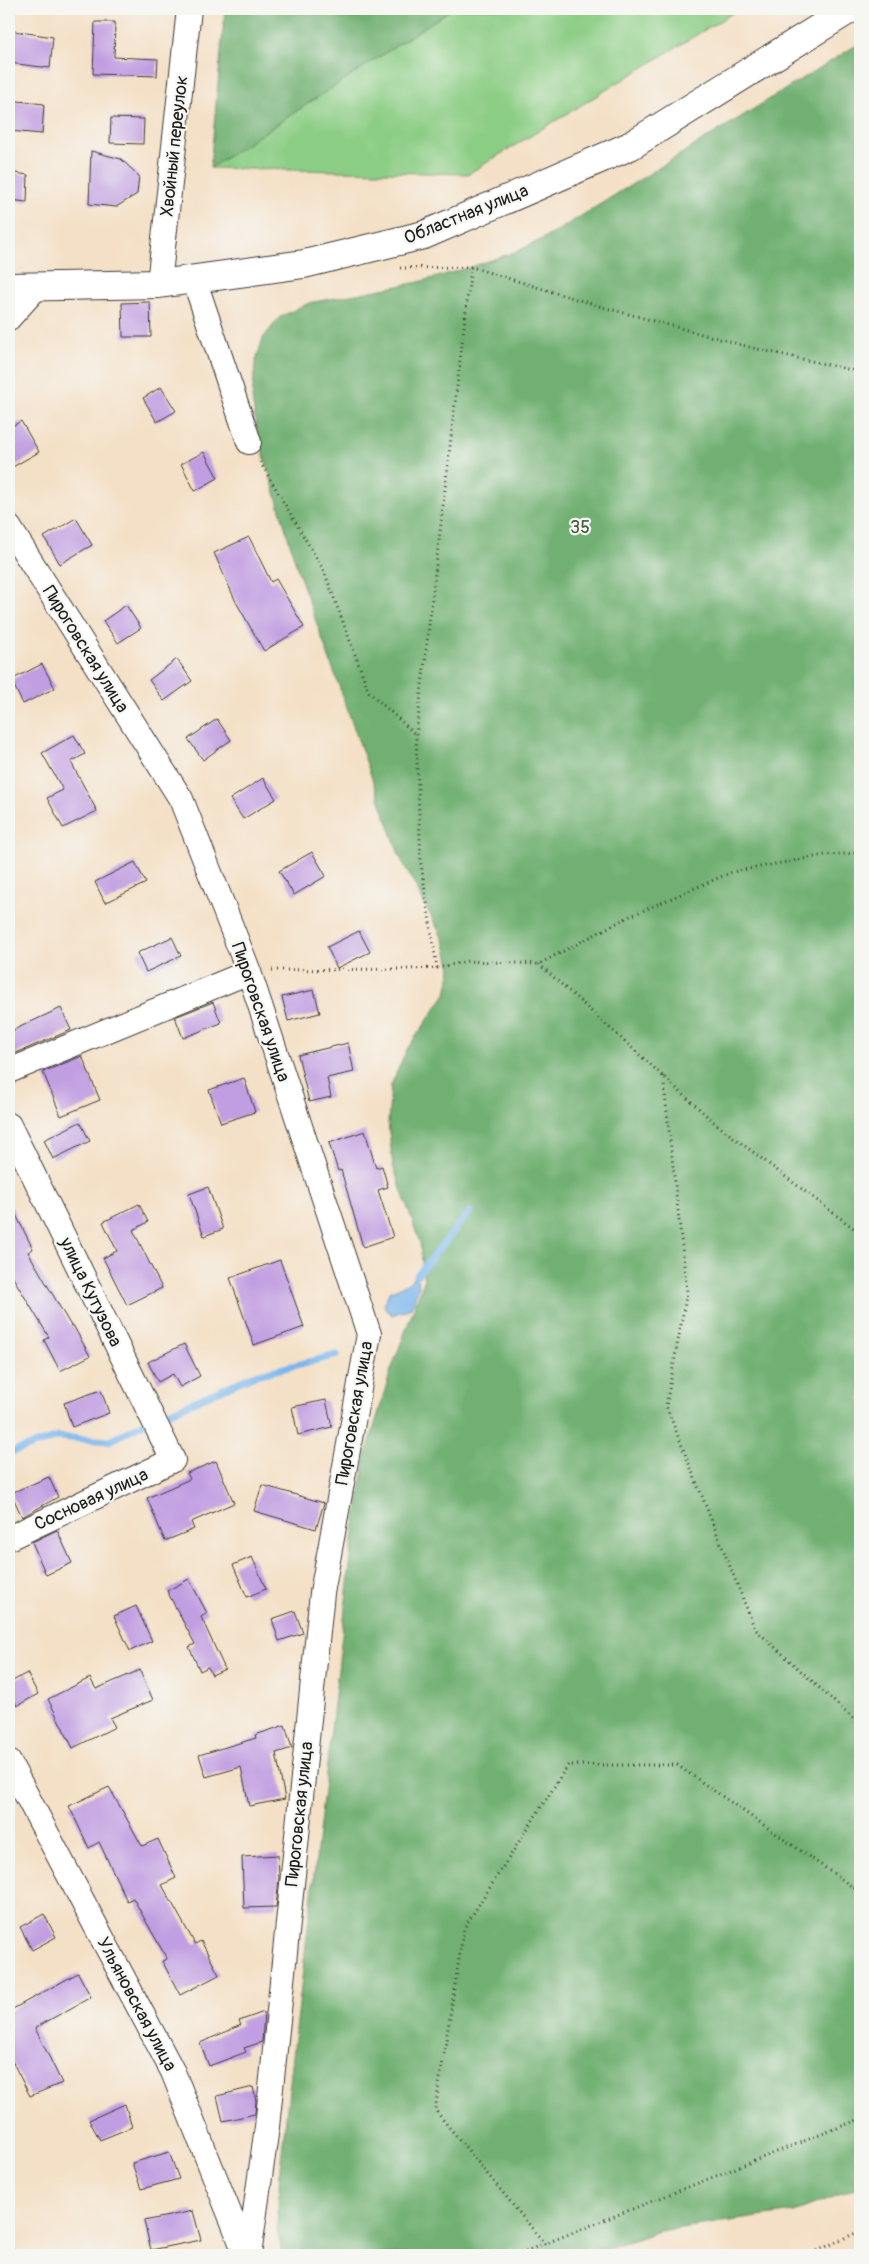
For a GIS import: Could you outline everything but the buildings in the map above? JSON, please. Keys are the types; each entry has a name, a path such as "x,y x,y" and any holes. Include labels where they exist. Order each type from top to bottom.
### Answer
{"main road":[{"name":"Областная улица","path":"9,287 36,288 158,284 304,264 424,235 630,146 850,9"}],"street":[{"name":"Хвойный переулок","path":"158,284 189,9"},
{"path":"194,279 249,442"},
{"path":"9,318 36,288"},
{"name":"Пироговская улица","path":"9,527 181,799 249,972 369,1334 322,1593 267,2127 247,2255"},
{"path":"9,1070 249,972"},
{"name":"улица Кутузова","path":"9,1125 174,1460"},
{"name":"Сосновая улица","path":"9,1538 174,1460"},
{"name":"Ульяновская улица","path":"9,1762 173,2072 247,2255"}],"path":[{"path":"437,968 421,864 416,736 471,268 744,346 860,372"},
{"path":"249,442 324,571 369,692 416,736"},
{"path":"249,972 437,968 468,961 539,964 628,917 732,872 825,855 860,853"},
{"path":"539,964 716,1124 860,1233"},
{"path":"663,1076 687,1292 666,1406 755,1629 860,1725"},
{"path":"545,2244 435,2110 464,1928 568,1765 678,1765 860,1892"},
{"path":"516,2255 860,2119"},
{"path":"808,2255 860,2231"}],"green space":[{"path":"225,9 452,9 210,168"},
{"path":"452,9 739,9 468,174 210,168"},
{"name":"35","path":"860,43 860,2187 794,2212 659,2231 592,2255 283,2255 277,2229 280,2168 354,1532 366,1455 391,1370 424,1281 420,1243 393,1166 388,1123 391,1085 407,1049 446,994 451,968 444,941 400,857 298,571 258,435 252,399 255,364 263,338 280,317 309,303 419,282 518,251 552,234"}],"water":[{"path":"417,1275 419,1286 411,1308 392,1315 384,1306 389,1292 407,1284"}],"waterway":[{"path":"417,1275 470,1212"},
{"path":"168,1413 255,1375 337,1355"},
{"path":"9,1453 58,1437 109,1441 144,1423"}]}
